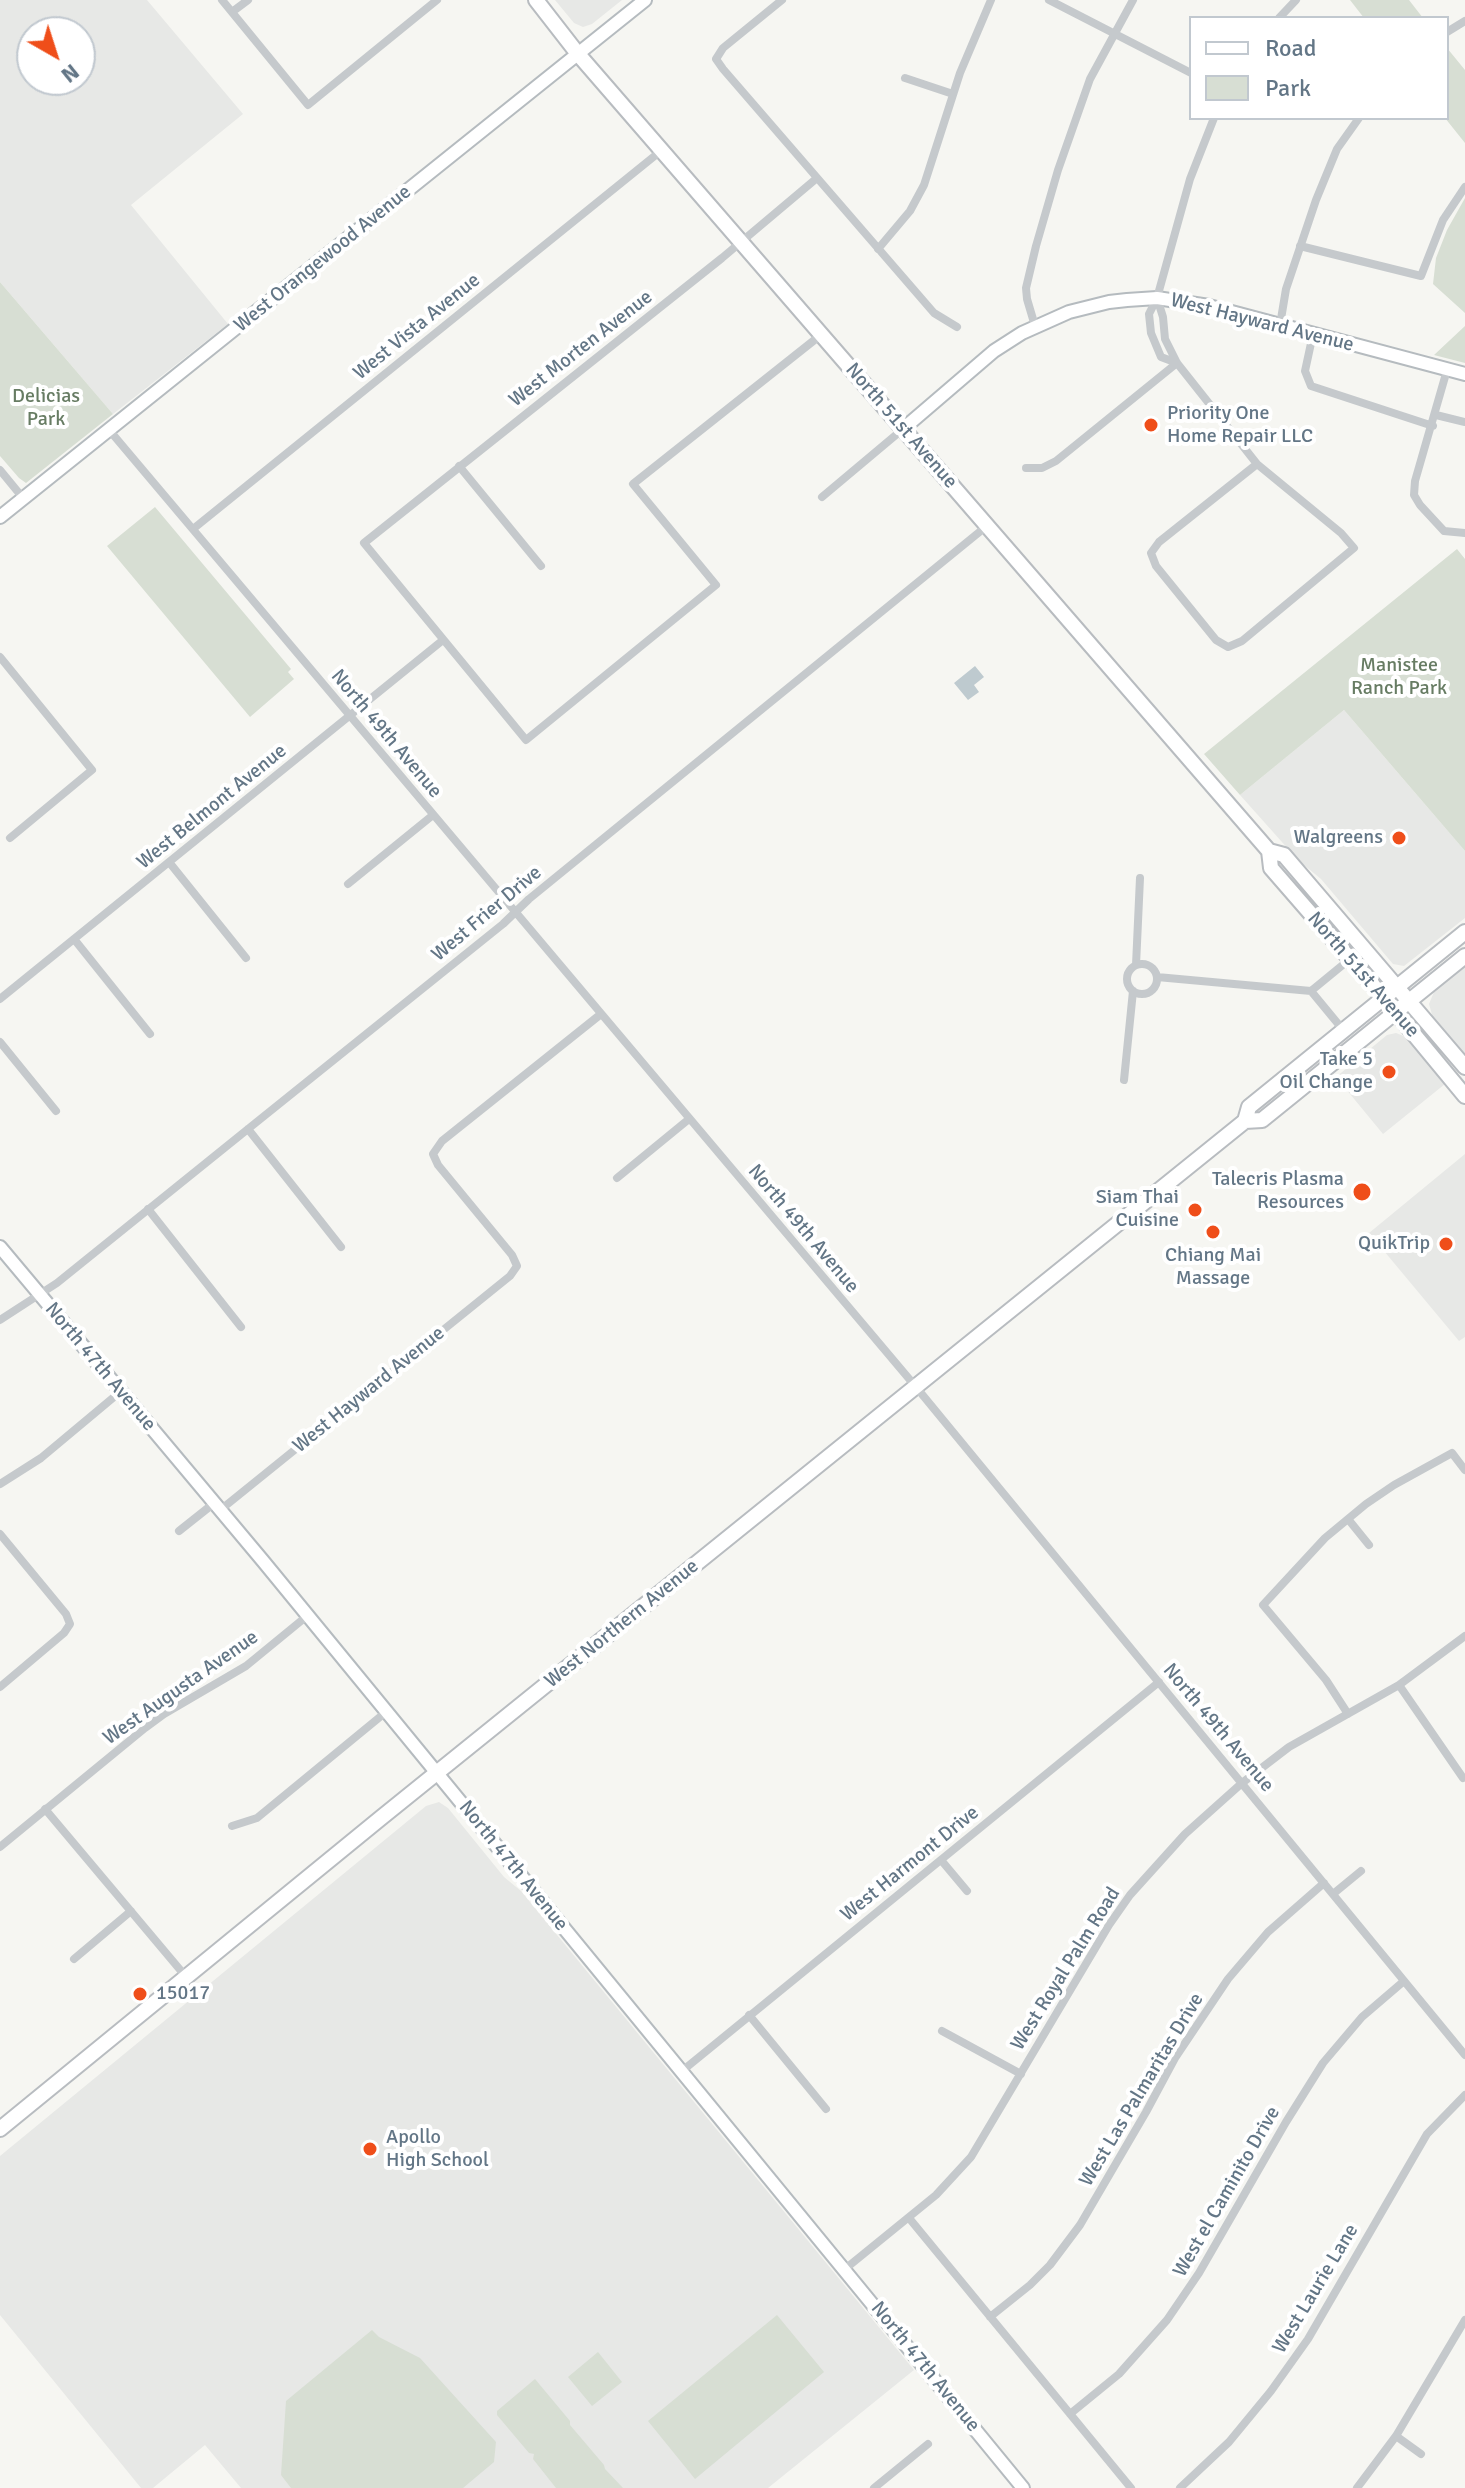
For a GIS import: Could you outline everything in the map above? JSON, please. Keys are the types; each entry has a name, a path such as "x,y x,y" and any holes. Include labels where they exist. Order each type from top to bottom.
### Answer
{"main road":[{"name":"North 51st Avenue","path":"536,0 578,54 1269,851 1271,868 1465,1096"},
{"name":"North 51st Avenue","path":"1269,851 1284,855 1465,1067"},
{"name":"West Northern Avenue","path":"0,2129 1245,1121 1249,1107 1465,932"},
{"name":"West Northern Avenue","path":"1245,1121 1262,1120 1465,956"}],"street":[{"path":"222,0 308,105 437,0"},
{"path":"232,12 248,0"},
{"name":"West Orangewood Avenue","path":"0,517 645,0"},
{"path":"782,0 723,48 716,59 934,313 957,327"},
{"path":"878,249 917,201 953,94 991,0"},
{"path":"1049,0 1189,72"},
{"path":"1035,326 1028,307 1026,288 1036,246 1079,107 1133,0"},
{"path":"1281,16 1296,0"},
{"path":"905,78 953,94"},
{"path":"1177,363 1161,357 1151,333 1149,314 1157,298 1190,179 1213,120"},
{"path":"1280,325 1286,289 1316,200 1337,149 1358,120"},
{"name":"West Vista Avenue","path":"193,529 662,150"},
{"name":"West Morten Avenue","path":"443,640 364,543 817,178"},
{"path":"1300,246 1421,276 1443,220 1465,187"},
{"path":"1157,298 1165,339 1177,363 1257,464 1341,533 1354,548 1242,641 1228,647 1216,640 1156,566 1151,553 1159,542 1257,464"},
{"name":"West Hayward Avenue","path":"903,429 994,351 1035,326 1109,302 1157,298 1209,306 1465,374"},
{"path":"443,640 526,740 716,585 633,484 822,334"},
{"path":"1313,334 1305,371 1311,386 1433,426"},
{"path":"1026,468 1042,468 1056,461 1177,363"},
{"path":"1447,370 1415,481 1414,495 1444,531 1465,533"},
{"path":"1436,415 1465,422"},
{"path":"822,497 903,429"},
{"name":"North 49th Avenue","path":"110,431 916,1387 1465,2055"},
{"path":"459,466 541,566"},
{"path":"0,470 23,498"},
{"name":"West Frier Drive","path":"0,1320 57,1283 988,525"},
{"name":"West Belmont Avenue","path":"0,999 443,640"},
{"path":"0,657 92,770 10,838"},
{"path":"348,884 433,815"},
{"path":"169,862 246,958"},
{"path":"1136,965 1149,965 1157,977 1155,986 1147,993 1133,991 1127,977 1136,965 1140,878"},
{"path":"74,939 150,1034"},
{"path":"1157,977 1311,991 1350,959"},
{"path":"1124,1080 1133,991"},
{"path":"1311,991 1344,1031"},
{"name":"West Hayward Avenue","path":"179,1531 216,1507 510,1276 517,1266 512,1255 438,1165 433,1154 442,1141 601,1014"},
{"path":"0,1042 56,1111"},
{"path":"617,1178 689,1119"},
{"path":"248,1129 341,1247"},
{"path":"148,1209 241,1327"},
{"name":"North 47th Avenue","path":"0,1247 437,1773 1023,2488"},
{"path":"0,1484 41,1458 120,1392"},
{"path":"1348,1714 1326,1680 1263,1605 1292,1571 1348,1519 1394,1485 1452,1453 1465,1470"},
{"path":"1348,1519 1369,1545"},
{"path":"0,1534 66,1614 70,1624 64,1633 0,1687"},
{"name":"West Augusta Avenue","path":"0,1847 164,1714 246,1666 307,1616"},
{"name":"West Royal Palm Road","path":"845,2269 909,2218 955,2177 971,2157 1064,1997 1130,1895 1185,1834 1242,1783 1289,1747 1399,1685 1465,1636"},
{"name":"West Harmont Drive","path":"682,2071 1159,1682"},
{"path":"1399,1685 1463,1778"},
{"path":"232,1826 257,1818 386,1712"},
{"path":"45,1809 187,1978"},
{"path":"941,1860 967,1891"},
{"path":"1333,1894 1361,1871"},
{"name":"West Las Palmaritas Drive","path":"990,2317 1030,2285 1072,2236 1175,2058 1228,1979 1268,1932 1324,1883"},
{"path":"74,1959 131,1911"},
{"name":"West el Caminito Drive","path":"1070,2414 1119,2374 1167,2320 1192,2284 1323,2063 1362,2017 1404,1981"},
{"path":"749,2015 826,2109"},
{"path":"942,2031 1021,2074"},
{"name":"West Laurie Lane","path":"1180,2488 1229,2442 1280,2379 1308,2339 1427,2134 1465,2095"},
{"path":"909,2218 1131,2488"},
{"path":"1357,2488 1396,2436 1465,2320"},
{"path":"1396,2436 1421,2454"},
{"path":"874,2488 928,2444"}],"shaded area":[{"path":"0,0 147,0 243,114 131,205 228,324 113,414 0,282"},
{"path":"555,0 622,0 592,24 583,27 574,23"},
{"path":"975,666 984,677 974,685 979,692 968,700 954,683"},
{"path":"1344,710 1465,851 1465,918 1404,966 1393,964 1321,879 1298,860 1240,795"},
{"path":"1465,965 1465,1058 1433,1018 1429,1004 1434,992"},
{"path":"1396,1033 1406,1037 1445,1084 1383,1134 1336,1077 1387,1035"},
{"path":"1465,1154 1465,1337 1459,1341 1369,1233"},
{"name":"Apollo High School","path":"439,1802 448,1808 504,1877 521,1891 914,2370 768,2488 241,2488 205,2445 153,2488 141,2488 0,2315 0,2156 426,1806"}],"green space":[{"path":"1350,0 1409,0 1421,16 1362,16"},
{"path":"1449,50 1465,70 1465,143 1447,120"},
{"path":"1465,198 1465,313 1433,284 1436,258"},
{"name":"Delicias Park","path":"0,282 113,414 26,483 0,456"},
{"path":"1465,326 1465,363 1434,355"},
{"path":"155,507 291,669 288,672 294,679 250,717 107,546"},
{"name":"Manistee Ranch Park","path":"1457,549 1465,559 1465,851 1344,710 1240,795 1204,754"},
{"path":"777,2315 824,2372 695,2479 648,2421"},
{"path":"372,2330 379,2337 420,2358 496,2442 494,2462 463,2488 291,2488 281,2475 286,2401"},
{"path":"598,2352 622,2382 592,2406 568,2377"},
{"path":"535,2379 623,2488 556,2488 533,2459 534,2454 529,2453 497,2415 497,2411"}],"place":[{"name":"Priority One Home Repair LLC","path":"1151,425"},
{"name":"Walgreens","path":"1399,838"},
{"name":"Take 5 Oil Change","path":"1389,1072"},
{"name":"Talecris Plasma Resources","path":"1362,1192"},
{"name":"Siam Thai Cuisine","path":"1195,1210"},
{"name":"Chiang Mai Massage","path":"1213,1232"},
{"name":"QuikTrip","path":"1446,1244"},
{"name":"15017","path":"140,1994"},
{"name":"Apollo High School","path":"370,2149"}]}
